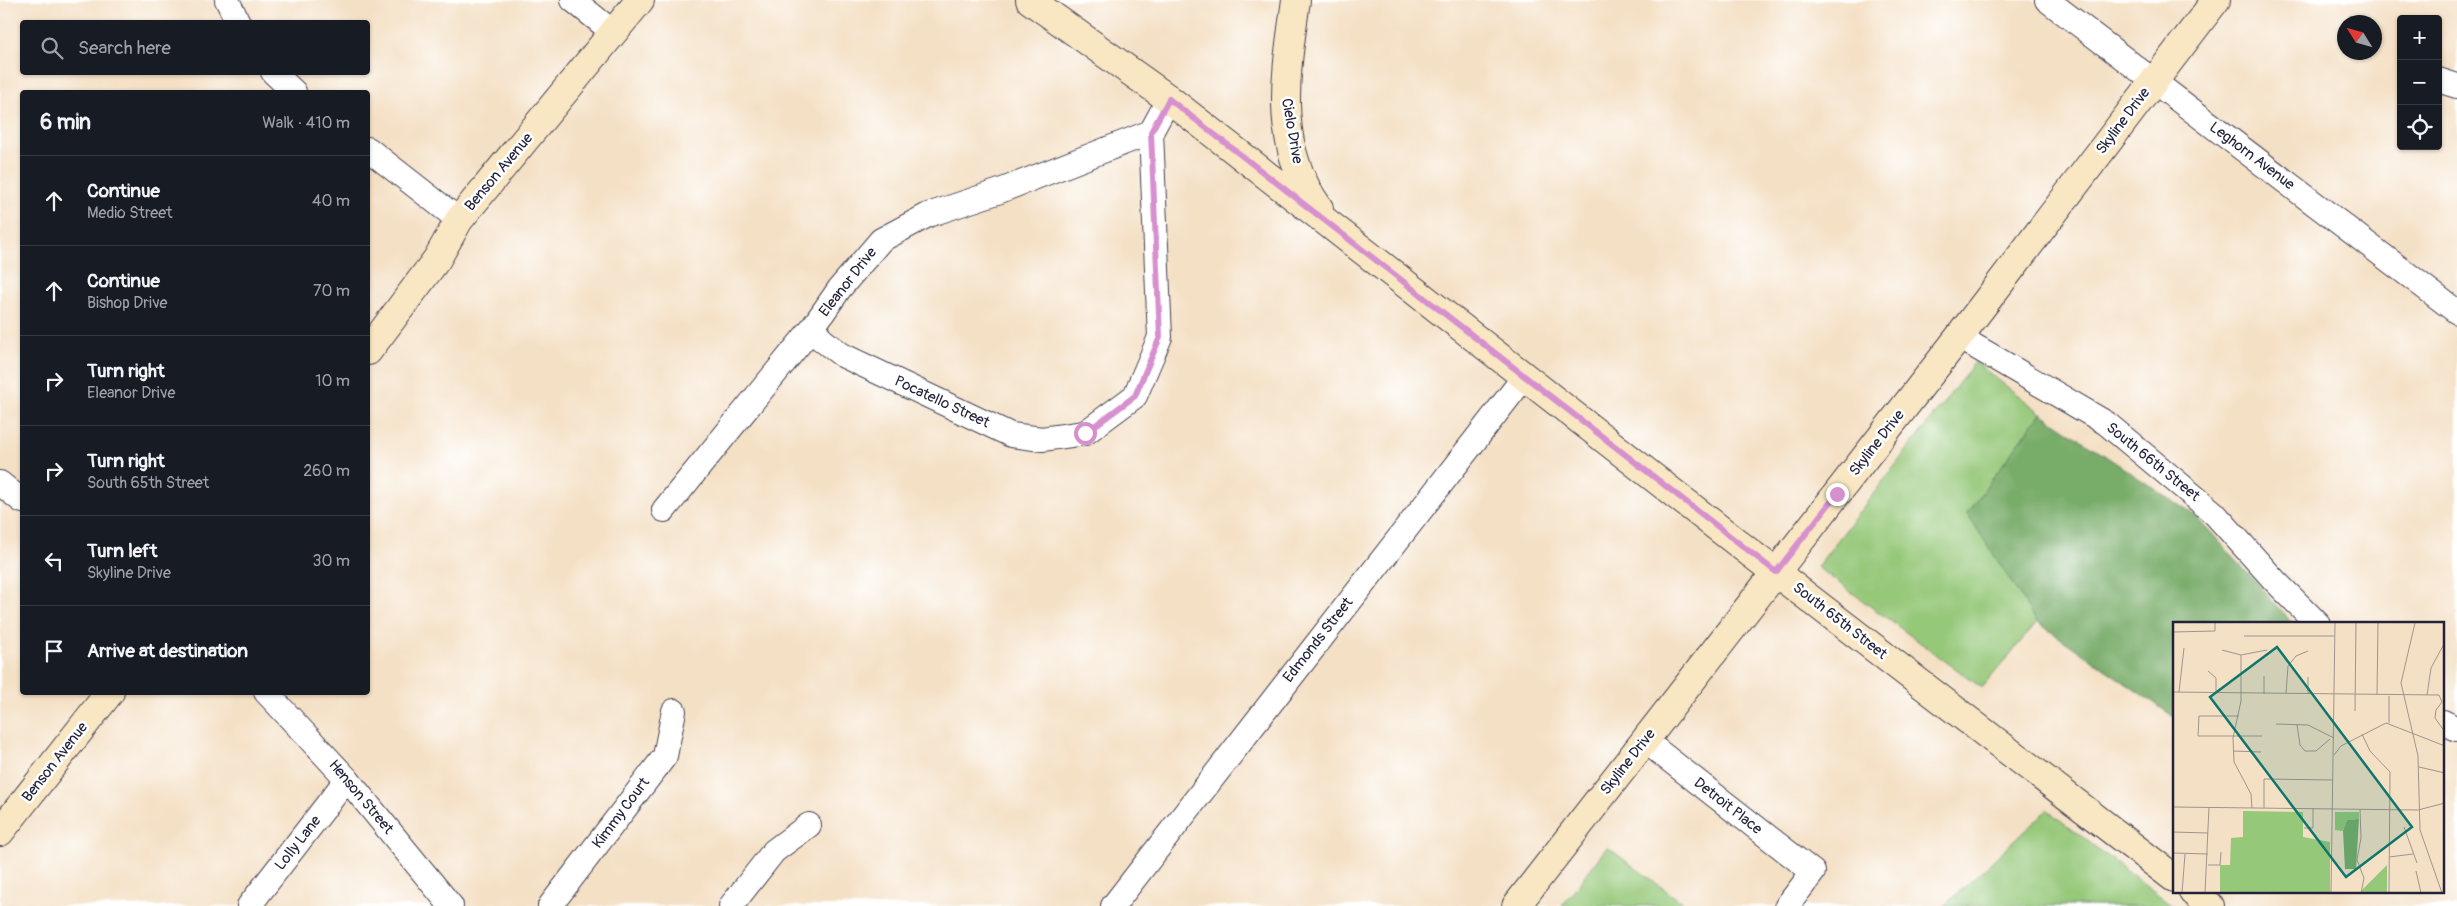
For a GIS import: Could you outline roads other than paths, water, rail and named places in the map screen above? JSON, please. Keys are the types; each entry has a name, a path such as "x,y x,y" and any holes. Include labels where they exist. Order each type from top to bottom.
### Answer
{"street":[{"path":"227,0 237,20"},
{"path":"573,0 614,33"},
{"name":"Benson Avenue","path":"370,348 437,259 459,220 640,0"},
{"name":"South 65th Street","path":"1030,0 1169,99 1331,223 1776,572 2173,877"},
{"name":"Cielo Drive","path":"1296,0 1285,83 1285,105 1294,160 1306,190 1331,223"},
{"name":"Leghorn Avenue","path":"2048,0 2457,312"},
{"name":"Skyline Drive","path":"1516,906 1959,337 2216,0"},
{"path":"277,75 292,90"},
{"path":"2442,81 2457,86"},
{"path":"1151,132 1169,99"},
{"name":"Eleanor Drive","path":"664,510 813,327 840,288 881,240 928,215 1000,191 1151,132"},
{"name":"Pocatello Street","path":"813,327 821,339 842,355 1011,435 1042,439 1085,433 1135,396 1160,337 1151,132"},
{"path":"370,151 459,220"},
{"name":"South 66th Street","path":"1959,337 2106,423 2214,513 2275,581 2316,622"},
{"name":"Edmonds Street","path":"1113,906 1525,376"},
{"path":"0,483 20,499"},
{"name":"Benson Avenue","path":"1,827 108,695"},
{"name":"Henson Street","path":"269,695 347,779 452,906"},
{"name":"Kimmy Court","path":"550,906 665,756 674,711"},
{"path":"2444,722 2457,729"},
{"name":"Detroit Place","path":"1644,740 1813,872 1787,906"},
{"name":"Lolly Lane","path":"249,906 347,779"},
{"path":"732,906 774,851 809,825"},
{"path":"2195,894 2210,906"}]}
